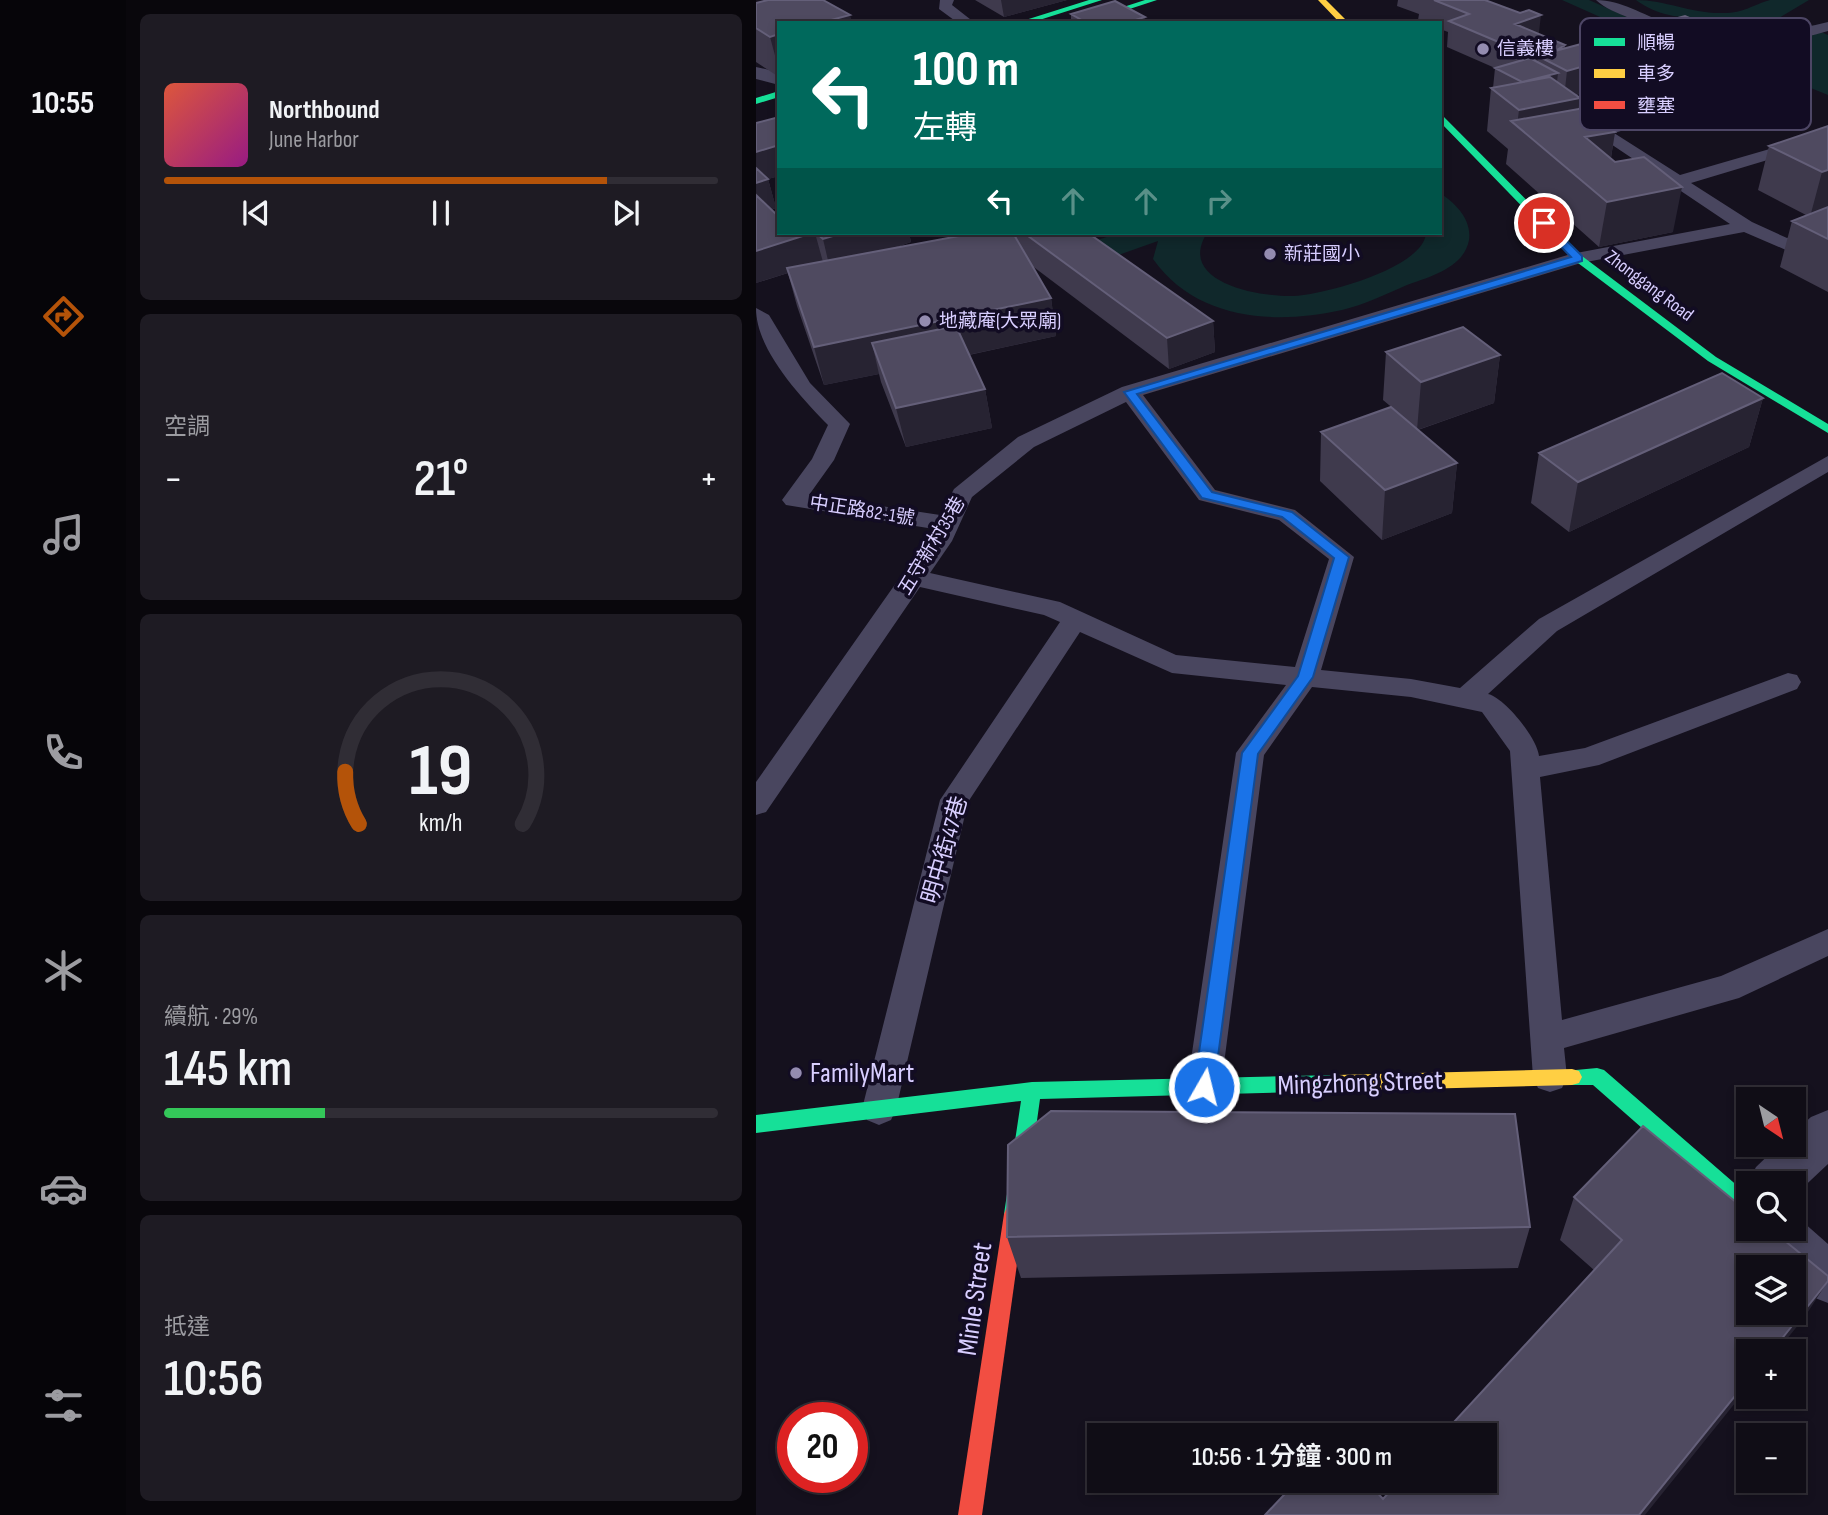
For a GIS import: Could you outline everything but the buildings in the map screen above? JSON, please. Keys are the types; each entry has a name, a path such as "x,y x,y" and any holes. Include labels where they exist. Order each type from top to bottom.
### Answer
{"street":[{"path":"1027,21 1098,0"},
{"path":"1085,21 1153,0"},
{"path":"1322,0 1343,21"},
{"path":"756,73 777,78"},
{"path":"756,102 777,95"},
{"name":"Zhonggang Road","path":"1442,118 1578,258 1712,359 1828,429"},
{"name":"Mingzhong Street","path":"756,1124 1032,1091 1597,1076 1736,1188"},
{"name":"Minle Street","path":"970,1515 1032,1091"},
{"path":"1791,1171 1828,1132"},
{"name":"Mingzhong Street","path":"1792,1241 1828,1278"}],"lane":[{"path":"947,0 944,6 965,21"},
{"path":"1603,0 1643,18"},
{"path":"1608,130 1601,132 1746,226 1786,244 1828,230"},
{"path":"1676,182 1828,136"},
{"name":"五守新村35巷","path":"756,804 914,578 948,524 962,494 1026,442 1130,392 1578,258 1746,226"},
{"name":"中正路82-1號","path":"756,314 762,319 802,386 839,424 823,460 794,500 948,524"},
{"path":"1130,392 1207,495 1287,514 1342,557 1305,677 1250,753 1204,1087"},
{"path":"1465,699 1548,625 1828,463"},
{"path":"914,578 1051,608 1172,664 1411,688 1491,704 1524,749 1550,1077"},
{"name":"明中街47巷","path":"879,1110 954,800 1075,619"},
{"path":"1526,769 1589,758 1788,682"},
{"path":"1547,1040 1728,988 1828,942"}],"green space":[{"path":"1562,0 1589,0 1630,18 1602,18"},
{"path":"1636,0 1712,13 1731,13 1770,0 1809,0 1779,18 1685,17 1652,9"},
{"path":"1821,32 1828,35 1828,95 1811,88 1811,36"},
{"path":"1442,195 1457,207 1468,225 1469,240 1466,250 1453,264 1435,275 1342,310 1316,315 1264,317 1214,306 1191,295 1171,279 1153,259 1158,241 1110,258 1088,243 1113,235 1206,235 1200,250 1202,264 1211,275 1242,289 1278,296 1307,294 1348,285 1391,268 1421,246 1425,235 1442,235"}],"traffic: fast":[{"path":"1027,21 1098,0"},
{"path":"1085,21 1153,0"},
{"path":"756,101 777,95"},
{"path":"1442,118 1578,258 1712,359 1828,429"},
{"path":"1572,1077 1597,1076 1736,1198"},
{"path":"756,1124 1032,1091 1337,1083"},
{"path":"1014,1214 1032,1091"}],"traffic: slow":[{"path":"1322,0 1343,21"},
{"path":"1337,1083 1572,1077"}],"traffic: jam":[{"path":"970,1515 1014,1214"}],"place":[{"name":"信義樓","path":"1483,49"},
{"name":"新莊國小","path":"1270,254"},
{"name":"地藏庵(大眾廟)","path":"925,321"},
{"name":"FamilyMart","path":"796,1073"}],"route":[{"path":"1204,1087 1250,753 1305,677 1342,557 1287,514 1207,495 1130,392 1578,258 1544,223"}]}
